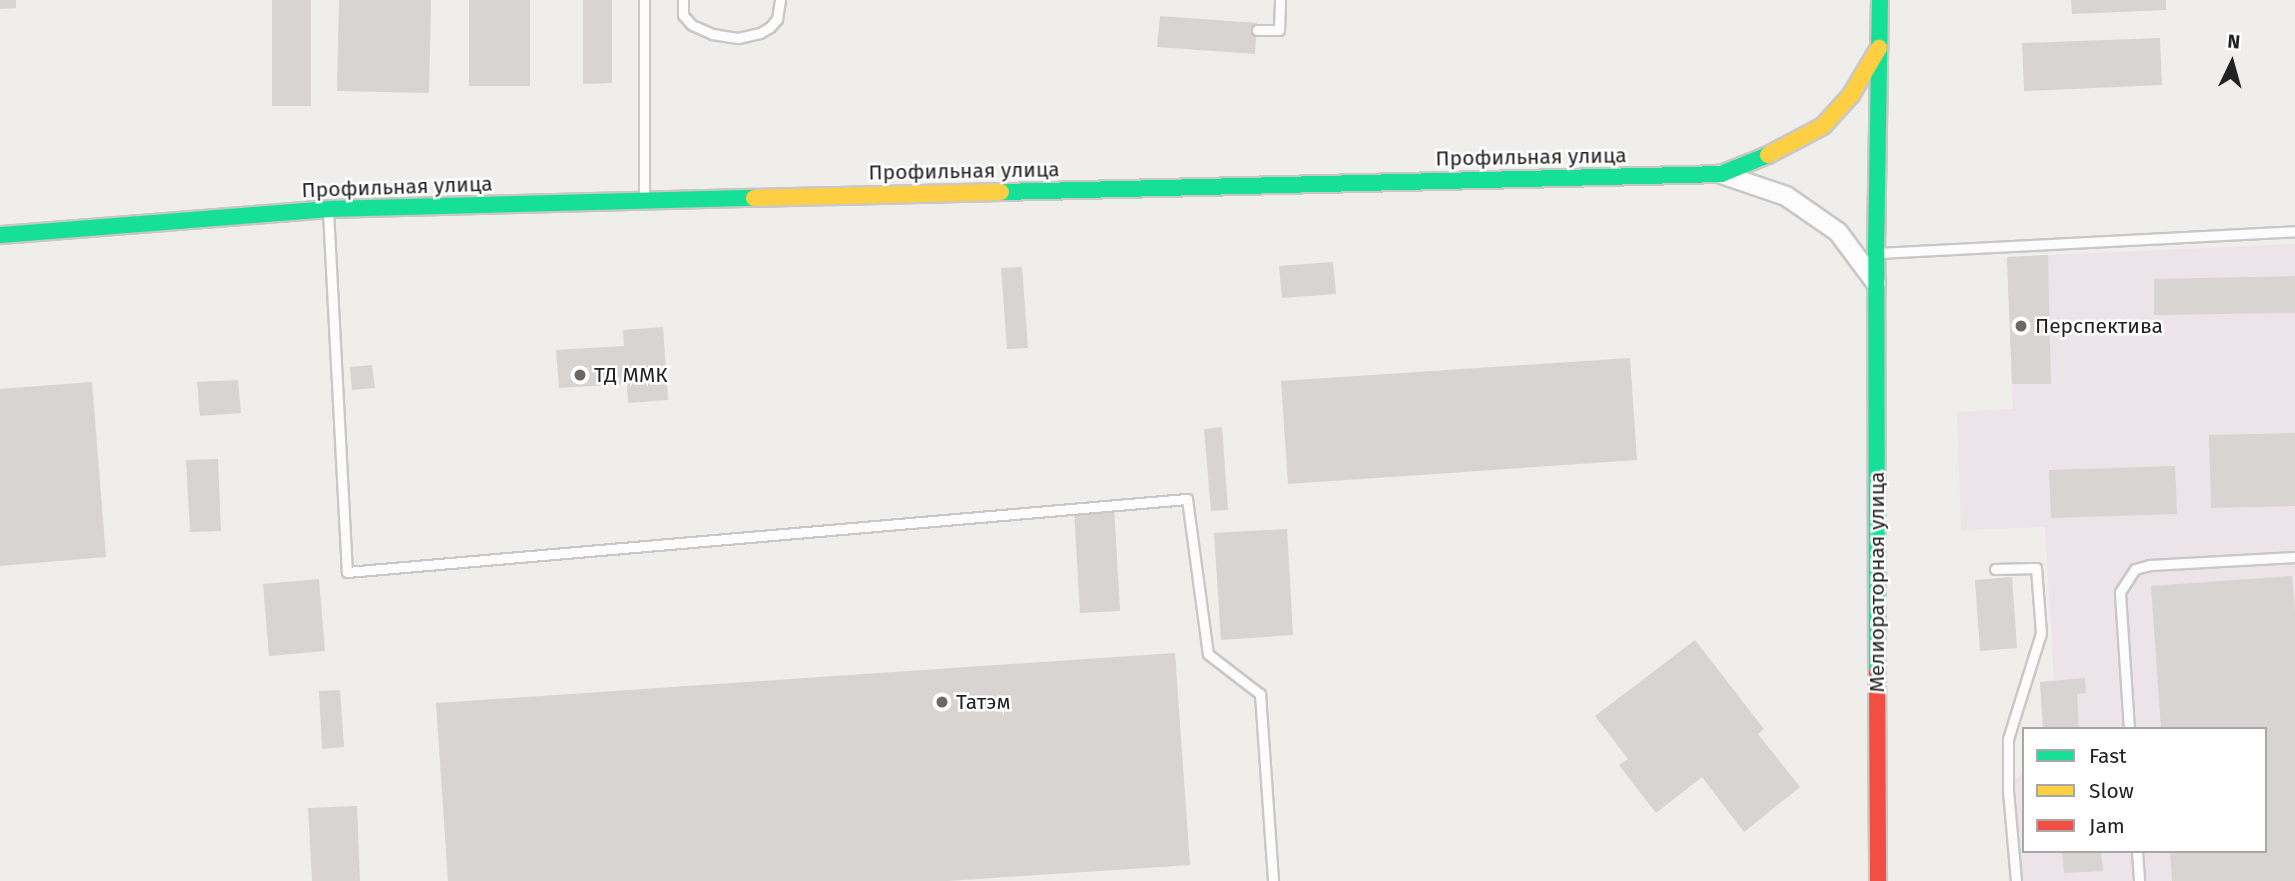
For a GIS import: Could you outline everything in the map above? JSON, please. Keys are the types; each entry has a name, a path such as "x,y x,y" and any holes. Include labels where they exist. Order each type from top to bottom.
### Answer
{"street":[{"name":"Мелиораторная улица","path":"1878,881 1876,253 1880,0"},
{"name":"Профильная улица","path":"0,235 328,209 1721,174 1774,153 1823,126 1850,95 1879,48"},
{"path":"1721,174 1786,196 1838,232 1876,284"}],"lane":[{"path":"644,0 644,199"},
{"path":"683,0 683,15 692,26 712,34 738,38 760,33 770,27 777,19 780,0"},
{"path":"1257,30 1279,30 1280,0"},
{"path":"328,209 347,572 1187,499 1208,654 1260,694 1273,881"},
{"path":"1876,253 2295,231"},
{"path":"2129,727 2120,592 2135,569 2150,565 2295,557"},
{"path":"1995,569 2036,568 2041,633 2008,739 2008,791 2016,881"},
{"path":"2137,853 2139,881"}],"shaded area":[{"path":"2295,244 2295,881 2009,881 2002,791 2022,773 2022,853 2267,853 2267,727 2043,727 2040,682 2054,680 2045,527 1961,530 1957,412 2013,409 2007,257"}],"building":[{"path":"0,0 16,0 16,8 0,9"},
{"path":"272,0 311,0 311,106 272,106"},
{"path":"339,0 431,0 429,93 337,91"},
{"path":"469,0 530,0 530,86 469,86"},
{"path":"583,0 612,0 612,83 583,84"},
{"path":"2071,0 2166,0 2166,10 2072,14"},
{"path":"1160,16 1257,23 1255,54 1157,47"},
{"path":"2160,38 2162,85 2024,91 2022,43"},
{"path":"2048,255 2051,384 2012,384 2007,257"},
{"path":"1333,262 1336,294 1282,298 1279,266"},
{"path":"1022,267 1028,348 1007,349 1001,268"},
{"path":"2295,276 2295,313 2154,315 2154,279"},
{"path":"663,327 668,400 628,403 627,384 559,388 556,350 624,346 623,330"},
{"path":"1630,358 1637,460 1288,484 1281,381"},
{"path":"372,365 375,388 352,390 350,367"},
{"path":"238,380 241,413 200,416 197,382"},
{"path":"92,382 106,557 0,566 0,389"},
{"path":"1222,427 1228,510 1211,511 1204,429"},
{"path":"2295,433 2295,506 2211,508 2209,435"},
{"path":"218,459 221,531 190,532 186,460"},
{"path":"2175,466 2177,514 2051,518 2049,470"},
{"path":"1114,506 1120,611 1080,613 1074,509"},
{"path":"1287,529 1293,635 1221,640 1214,533"},
{"path":"2292,576 2295,612 2295,881 2172,881 2170,853 2267,853 2267,727 2161,727 2151,586"},
{"path":"2012,577 2017,648 1980,651 1975,580"},
{"path":"319,579 325,651 269,656 263,584"},
{"path":"1695,640 1764,729 1758,734 1800,787 1744,832 1702,777 1656,813 1619,765 1628,759 1595,716"},
{"path":"1175,653 1190,865 948,881 448,881 436,703"},
{"path":"2085,678 2086,693 2077,694 2079,727 2043,727 2040,682"},
{"path":"340,690 344,747 322,749 319,691"},
{"path":"357,806 360,881 312,881 308,808"},
{"path":"2062,853 2101,853 2103,871 2064,873"}],"traffic: fast":[{"path":"1877,673 1876,253 1880,0"},
{"path":"1001,192 1721,174 1768,155"},
{"path":"0,235 328,209 754,198"}],"traffic: slow":[{"path":"1768,155 1823,126 1851,95 1879,48"},
{"path":"754,198 1001,192"}],"traffic: jam":[{"path":"1877,673 1878,881"}],"place":[{"name":"Перспектива","path":"2021,326"},
{"name":"ТД ММК","path":"580,375"},
{"name":"Татэм","path":"942,702"}]}
